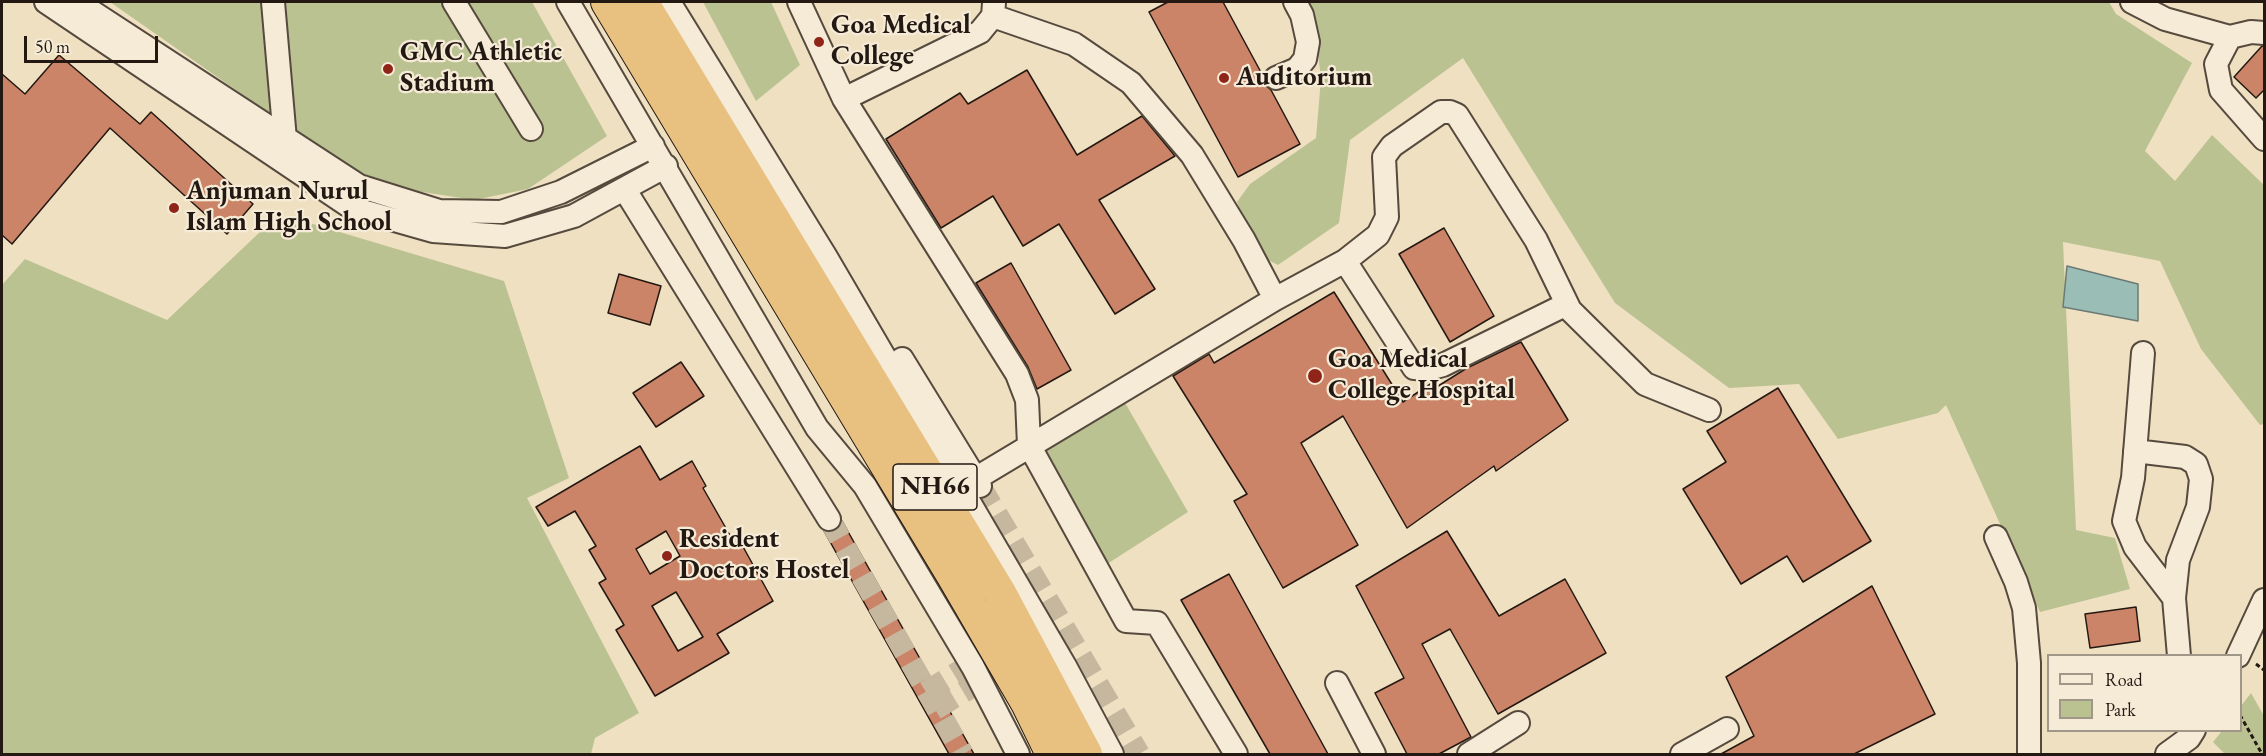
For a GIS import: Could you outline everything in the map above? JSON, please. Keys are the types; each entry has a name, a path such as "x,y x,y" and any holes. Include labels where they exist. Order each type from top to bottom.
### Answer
{"highway":[{"name":"NH66","path":"607,2 953,576 1027,703 1052,754"},
{"name":"NH66","path":"642,2 1000,593 1086,754"}],"street":[{"path":"46,2 286,151 359,186 439,211 501,212 561,192 653,146"},
{"path":"77,2 286,151 352,208 433,231 505,236 574,216 666,166"},
{"path":"273,2 286,151"},
{"path":"454,2 531,129"},
{"path":"568,2 666,166 817,428 865,486 973,667 1018,754"},
{"path":"669,2 800,215 827,238 972,484 1112,754"},
{"path":"799,2 844,99 1017,374 1028,400 1029,445 1126,621 1157,623 1236,754"},
{"path":"1276,78 1297,69 1305,60 1308,42 1302,15 1295,2"},
{"path":"2132,2 2165,19 2230,37 2251,32 2265,33"},
{"path":"844,99 980,32 994,9 1074,44 1131,83 1192,155 1245,240 1275,299"},
{"path":"2230,37 2216,64 2221,90 2265,139"},
{"path":"972,484 1029,445 1275,299 1345,261 1377,235 1387,217 1384,157 1392,146 1441,112 1457,115 1536,240 1567,304 1645,384 1709,410"},
{"path":"625,190 828,519"},
{"path":"1345,261 1414,368 1428,369 1443,365 1567,304"},
{"path":"2143,353 2133,478 2124,521 2127,534 2174,598"},
{"path":"2135,452 2185,457 2196,464 2201,479 2198,507 2178,561 2174,598 2180,654"},
{"path":"1996,537 2016,582 2024,608 2029,663 2030,754"},
{"path":"2239,654 2265,600"},
{"path":"1337,683 1374,754"},
{"path":"1469,754 1518,723"},
{"path":"1682,754 1727,729"},
{"path":"2167,754 2191,733"}],"path":[{"path":"2242,717 2262,754"}],"green space":[{"name":"GMC Athletic Stadium","path":"110,2 532,2 607,136 528,189 474,200 403,189 346,167"},
{"path":"703,2 771,2 800,65 756,101"},
{"path":"1292,2 2109,2 2116,14 2192,63 2145,151 2175,181 2212,135 2264,185 2264,424 2260,425 2201,349 2160,261 2063,242 2076,530 2115,538 2130,589 2040,612 1946,405 1938,413 1838,439 1799,384 1729,388 1615,303 1463,58 1350,140 1339,223 1278,265 1258,255 1237,202 1250,184 1316,138 1321,78 1313,13"},
{"path":"306,222 504,281 569,478 527,498 639,713 595,738 591,754 2,754 2,285 25,259 167,320 261,231"},
{"path":"1120,394 1188,512 1090,575 1024,455"},
{"path":"2251,693 2264,716 2264,754 2225,754 2213,742 2221,732 2242,732 2242,705"}],"water":[{"path":"2067,266 2138,284 2138,321 2063,307"}],"building":[{"name":"Auditorium","path":"1168,2 1223,2 1263,76 1264,84 1271,90 1300,144 1238,177 1149,12"},
{"path":"2262,46 2265,46 2265,89 2256,98 2234,77"},
{"path":"59,55 140,124 151,112 253,204 227,234 110,128 12,244 2,235 2,74 25,94"},
{"path":"1027,70 1077,155 1142,116 1175,156 1099,200 1155,289 1115,314 1059,224 1023,246 993,196 941,228 886,139 960,93 968,104"},
{"path":"1444,228 1494,316 1450,342 1399,254"},
{"path":"1011,263 1071,370 1037,389 1028,367 976,283"},
{"path":"619,274 661,286 650,325 608,313"},
{"path":"1334,292 1403,402 1432,383 1435,388 1467,368 1521,342 1568,420 1496,471 1494,466 1407,528 1343,416 1301,443 1358,545 1283,588 1234,501 1247,494 1173,376 1209,354 1214,363"},
{"path":"681,362 704,396 656,427 633,393"},
{"path":"1778,388 1871,541 1803,582 1787,556 1741,584 1683,489 1726,462 1707,431"},
{"path":"640,446 660,480 692,461 706,486 703,488 731,537 736,534 773,601 717,634 729,653 655,696 616,630 624,625 599,583 606,579 589,550 596,546 575,511 548,526 536,507","holes":["666,531 680,556 650,574 636,549","676,592 703,637 678,651 652,606"]},
{"path":"842,521 974,754 949,754 824,531 836,531"},
{"path":"1447,531 1499,616 1565,579 1606,653 1498,714 1450,629 1422,644 1471,737 1439,754 1407,754 1375,693 1404,678 1356,586"},
{"path":"1229,574 1328,754 1270,754 1181,600"},
{"path":"1872,586 1935,714 1854,754 1721,754 1754,736 1726,677"},
{"path":"2136,607 2140,641 2090,648 2085,614"}],"tunnel":[{"path":"980,486 1139,754"},
{"path":"829,519 963,754"},
{"path":"926,692 1009,641"},
{"path":"935,709 1018,659"}],"place":[{"name":"Goa Medical College","path":"819,42"},
{"name":"GMC Athletic Stadium","path":"388,69"},
{"name":"Auditorium","path":"1224,78"},
{"name":"Anjuman Nurul Islam High School","path":"174,208"},
{"name":"Goa Medical College Hospital","path":"1315,376"},
{"name":"Resident Doctors Hostel","path":"667,556"}]}
